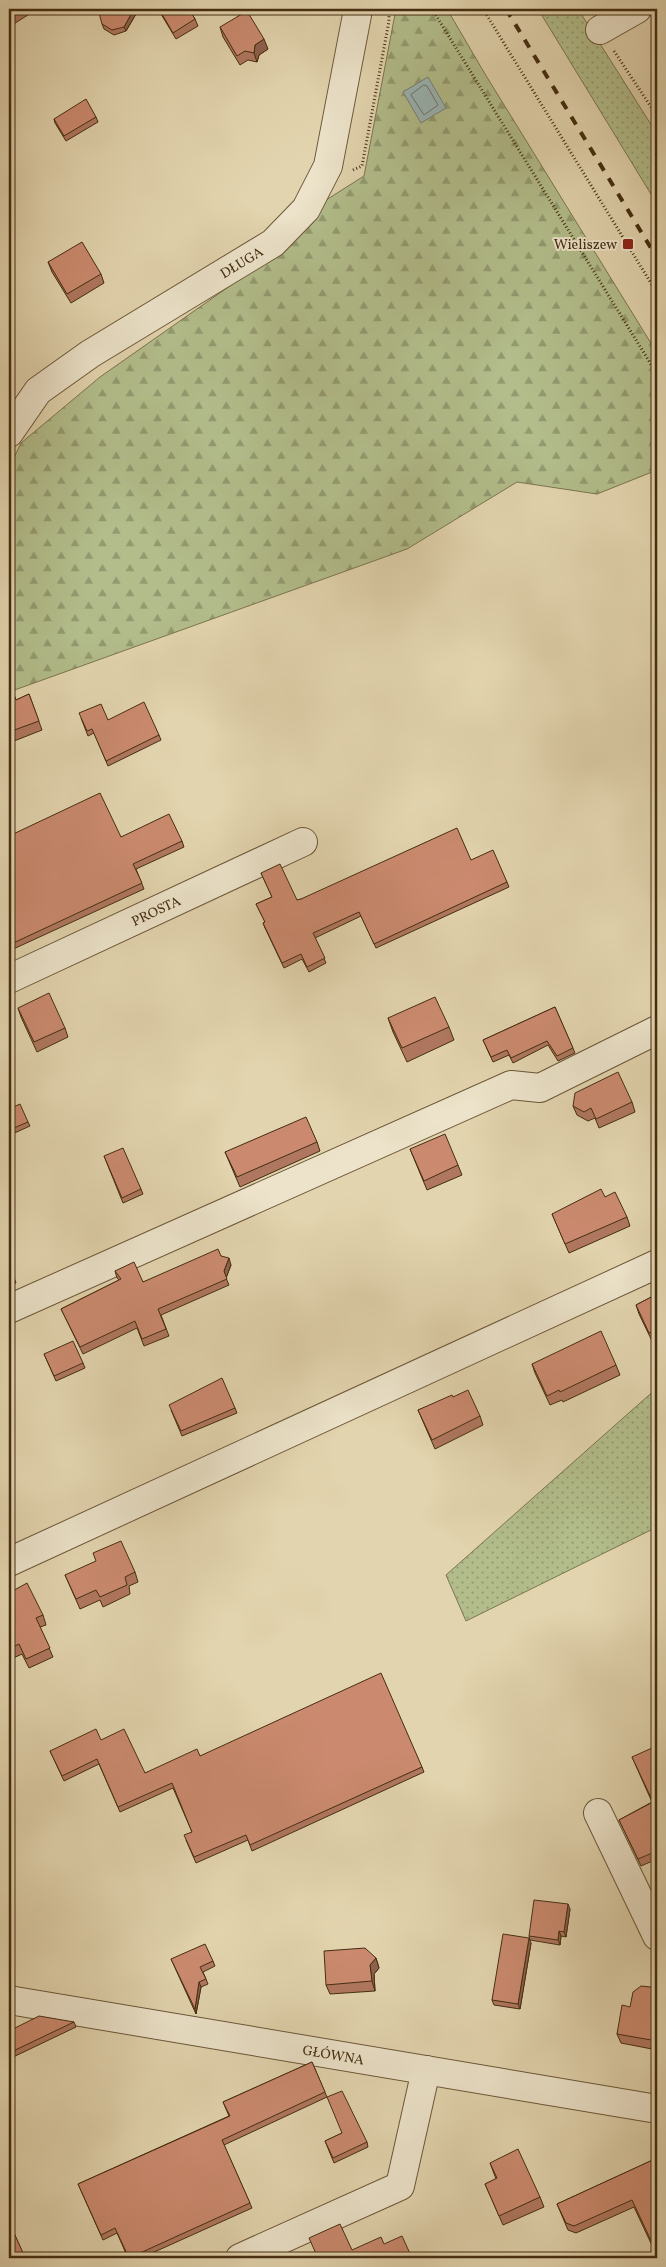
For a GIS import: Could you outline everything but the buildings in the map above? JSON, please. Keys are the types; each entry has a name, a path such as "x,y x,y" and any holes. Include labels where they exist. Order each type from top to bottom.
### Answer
{"street":[{"name":"DŁUGA","path":"9,433 38,391 90,354 273,243 306,210 328,166 357,15 356,9"},
{"path":"600,30 637,9"},
{"name":"PROSTA","path":"9,978 303,842"},
{"path":"9,1309 511,1085 540,1088 657,1030"},
{"path":"9,1562 657,1264"},
{"path":"598,1813 657,1936"},
{"name":"GŁÓWNA","path":"9,2000 657,2109"},
{"path":"240,2258 400,2186 426,2070"}],"path":[{"path":"376,88 389,21 389,9"},
{"path":"432,9 657,374"},
{"path":"482,9 657,293"},
{"path":"600,30 657,116"}],"green space":[{"path":"396,9 447,9 657,353 657,470 597,494 517,482 407,549 9,692 9,468 21,443 100,377 264,262 315,207 364,176"},
{"path":"538,9 578,9 657,134 657,204"},
{"path":"657,1388 657,1527 466,1621 446,1575"}],"water":[{"path":"428,77 446,108 421,123 403,92"}],"railway":[{"path":"506,9 657,258"}],"place":[{"name":"Wieliszew","path":"628,244"}]}
